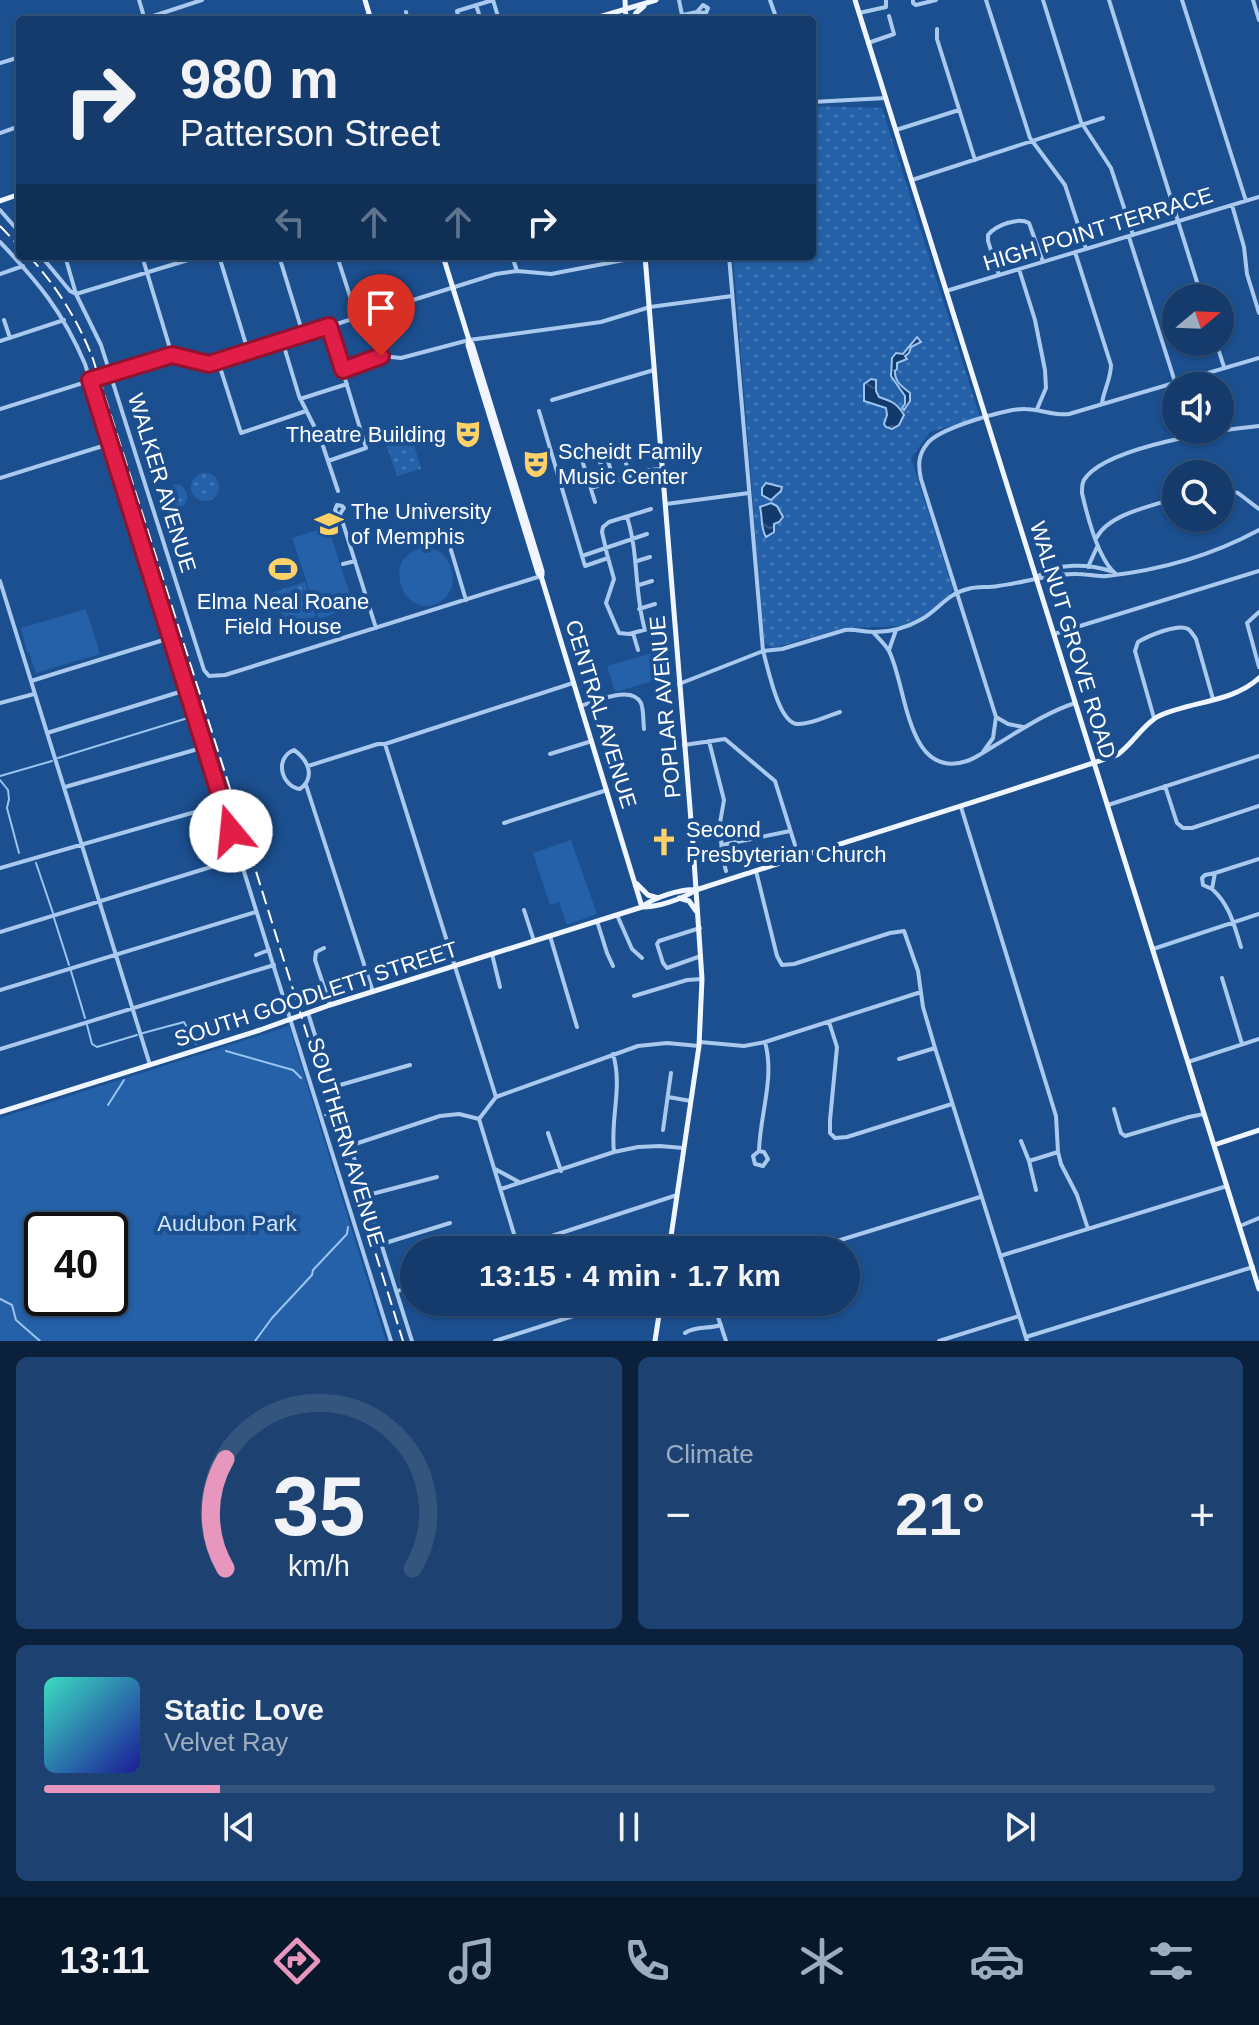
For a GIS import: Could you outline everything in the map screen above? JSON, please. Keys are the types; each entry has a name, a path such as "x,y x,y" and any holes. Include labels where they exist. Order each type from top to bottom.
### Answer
{"main road":[{"path":"625,0 628,16"},
{"path":"602,16 654,0"},
{"path":"633,16 654,0"},
{"name":"WALNUT GROVE ROAD","path":"855,0 1259,1289"},
{"name":"CENTRAL AVENUE","path":"444,260 642,907"},
{"name":"POPLAR AVENUE","path":"645,260 702,979 699,1044 671,1236"},
{"path":"1154,718 1241,691 1259,678"},
{"name":"SOUTH GOODLETT STREET","path":"0,1112 330,1005 679,898 1094,763 1126,749 1154,718"},
{"path":"633,876 644,892 659,898"},
{"name":"SOUTH GOODLETT STREET","path":"642,907 659,898 689,889 696,890"},
{"path":"679,898 689,901 698,914"},
{"path":"1214,1145 1259,1130"},
{"path":"655,1341 659,1316"}],"street":[{"path":"155,16 202,0"},
{"path":"458,16 457,11 493,0 498,16"},
{"path":"859,13 886,7 886,0"},
{"path":"913,0 916,5 936,0"},
{"path":"986,0 1032,141 1065,185 1086,249"},
{"path":"1043,0 1083,125 1109,166 1172,372"},
{"path":"1109,0 1198,284"},
{"path":"1182,0 1246,201"},
{"path":"1253,0 1259,20"},
{"path":"476,5 480,16"},
{"path":"406,12 407,16"},
{"path":"686,16 697,12"},
{"path":"868,43 894,34 889,16"},
{"path":"937,29 937,39 975,160"},
{"path":"816,102 886,98"},
{"path":"896,130 959,110"},
{"path":"912,180 1103,118"},
{"name":"HIGH POINT TERRACE","path":"946,291 1259,197"},
{"path":"1232,205 1259,313"},
{"path":"0,210 16,228"},
{"path":"999,275 988,241 989,232 1018,220 1027,222 1032,228 1043,262"},
{"name":"SOUTHERN AVENUE","path":"0,242 16,259"},
{"path":"1075,252 1111,365 1102,404"},
{"name":"SOUTHERN AVENUE","path":"17,260 44,290 64,320 90,380 391,1341"},
{"path":"44,260 76,294 188,260"},
{"name":"WALKER AVENUE","path":"66,260 76,294 101,345 111,374 204,670 209,676 220,676 376,628"},
{"path":"143,260 172,355"},
{"path":"220,260 248,351"},
{"path":"280,260 303,334"},
{"path":"338,260 357,318"},
{"path":"513,260 517,271"},
{"path":"0,409 172,355 209,364 496,274 517,271 551,274 624,260"},
{"path":"729,260 763,651 780,708 791,723 803,723 840,712"},
{"path":"0,274 23,266"},
{"path":"1019,269 1036,323 1045,370 1046,388 1036,410"},
{"path":"343,370 381,356 401,358 469,340 601,322 650,307 732,296"},
{"path":"4,320 10,338"},
{"path":"0,341 64,320"},
{"path":"328,461 366,448 329,326"},
{"path":"282,340 300,399 319,434 338,491"},
{"path":"1220,356 1224,367"},
{"path":"1208,372 1259,358"},
{"path":"218,361 241,433 306,411"},
{"path":"552,400 654,370"},
{"path":"300,399 347,384"},
{"path":"983,752 993,738 996,717 921,479 918,466 922,452 929,440 986,417 1017,409 1065,414 1162,386"},
{"path":"539,411 585,566 608,558"},
{"path":"1116,574 1108,567 1097,547 1098,523 1082,496 1082,484 1087,476 1119,456 1161,443 1259,426"},
{"path":"0,478 109,444"},
{"path":"621,447 630,476"},
{"path":"607,483 598,456 601,452 606,454 614,481"},
{"path":"582,460 595,502"},
{"path":"591,488 662,469"},
{"path":"1234,492 1259,509"},
{"path":"666,504 749,493"},
{"path":"1098,523 1162,503"},
{"path":"651,509 604,525 602,532 614,580 607,604 619,633 633,633 659,626"},
{"path":"340,514 376,628 541,576"},
{"path":"627,517 634,538 639,609 645,630"},
{"path":"1096,539 1098,523"},
{"path":"679,684 763,651 782,649 845,630 896,630 926,617 948,598 972,588 1066,574 1109,576 1141,572 1191,560 1259,530"},
{"path":"582,556 647,534"},
{"path":"1087,574 1097,547"},
{"path":"451,550 466,600"},
{"path":"636,561 650,557"},
{"path":"343,564 355,561"},
{"path":"1037,577 1043,572 1075,565 1108,569 1116,574"},
{"path":"1054,634 1259,571"},
{"path":"0,581 150,1065"},
{"path":"638,585 652,581"},
{"path":"639,609 655,604"},
{"path":"1259,612 1247,623 1259,667"},
{"path":"1154,718 1135,651 1138,642 1177,627 1186,627 1196,639 1213,699"},
{"path":"889,651 896,630"},
{"path":"873,632 889,651 916,738 924,751 936,761 950,764 968,761 1054,710 1075,703"},
{"path":"633,633 638,650"},
{"path":"31,681 170,638"},
{"path":"308,766 573,683"},
{"path":"47,733 186,690"},
{"path":"0,703 34,694"},
{"path":"580,706 630,694 637,697 641,704 644,729"},
{"path":"996,717 1008,724 1024,727"},
{"path":"684,745 725,739 775,781 795,845"},
{"path":"550,754 592,741"},
{"path":"709,741 724,800 720,823 726,871"},
{"path":"385,744 496,1097"},
{"path":"64,787 205,747"},
{"path":"306,785 300,789 291,786 284,775 282,760 294,750 308,766 306,785 373,992"},
{"path":"1108,805 1259,756"},
{"path":"1165,786 1177,823 1183,828 1192,828 1259,806"},
{"path":"504,823 607,790"},
{"path":"0,868 223,804"},
{"path":"961,807 1056,1116 1061,1164 1077,1195 1088,1229"},
{"path":"721,845 790,831"},
{"path":"0,932 240,858"},
{"path":"1241,947 1225,904 1212,889 1203,885 1202,878 1259,859"},
{"path":"756,871 777,956 782,965 904,931 918,971 923,1007 935,1048 1026,1339 1253,1267"},
{"path":"1212,889 1215,873"},
{"path":"524,910 534,941"},
{"path":"0,990 256,912"},
{"path":"1153,949 1259,914"},
{"path":"617,915 632,949 642,958"},
{"path":"597,921 613,966"},
{"path":"700,928 657,944 667,968 701,956"},
{"path":"550,936 577,1027"},
{"path":"324,948 316,952 315,960 330,1005"},
{"path":"256,955 269,950"},
{"path":"492,954 500,987"},
{"path":"0,1049 274,965"},
{"path":"1222,978 1242,1045"},
{"path":"634,996 687,980 702,979"},
{"path":"479,1119 496,1097 613,1054 650,1044 744,1046 765,1042 921,992"},
{"path":"308,1013 412,1341"},
{"path":"829,1022 837,1047 830,1120 830,1133 835,1138 952,1104"},
{"path":"1188,1062 1259,1039"},
{"path":"759,1151 769,1062 765,1042"},
{"path":"899,1059 935,1048"},
{"path":"613,1054 618,1074 613,1124 614,1152"},
{"path":"333,1087 410,1065"},
{"path":"663,1130 671,1073"},
{"path":"668,1097 691,1101"},
{"path":"1114,1109 1121,1133 1125,1136 1204,1114"},
{"path":"351,1145 440,1116 459,1114 479,1119"},
{"path":"479,1119 518,1247 677,1195"},
{"path":"548,1133 561,1171"},
{"path":"1021,1141 1036,1190"},
{"path":"501,1189 614,1152 638,1147 683,1148"},
{"path":"1029,1161 1058,1152"},
{"path":"494,1169 521,1183"},
{"path":"368,1195 437,1177"},
{"path":"999,1257 1227,1186"},
{"path":"853,1236 980,1197"},
{"path":"1240,1226 1259,1218"},
{"path":"382,1244 450,1223"},
{"path":"495,1341 573,1316"},
{"path":"717,1316 726,1341"},
{"path":"939,1341 1019,1316"},
{"path":"685,1333 691,1329 721,1325"}],"green space":[{"path":"816,106 882,108 980,417 930,432 911,458 953,589 927,614 902,626 844,628 772,648 764,639 733,260 816,260"},
{"path":"411,435 421,469 397,476 386,444"},
{"path":"205,473 215,477 219,487 215,497 205,501 195,497 191,487 195,477"},
{"path":"175,484 182,486 186,493 183,506 169,503 170,498 166,495"},
{"path":"328,527 354,607 319,619 292,538"},
{"path":"424,547 444,556 453,581 444,599 427,606 418,605 410,599 403,590 399,575 405,558"},
{"path":"305,582 316,616 286,627 274,592"},
{"path":"86,609 100,654 36,673 21,628"},
{"path":"662,650 670,676 615,692 607,666"},
{"path":"571,840 597,914 567,925 559,902 550,905 533,853"},
{"name":"Audubon Park","path":"289,1026 386,1341 0,1341 0,1118"}],"water":[{"path":"917,337 921,342 911,347 905,356 907,359 897,363 895,371 897,381 910,393 910,401 904,410 905,396 891,376 892,358 896,353 903,354"},
{"path":"871,379 876,380 879,397 893,403 904,415 899,425 892,429 884,424 886,408 864,401 864,384"},
{"path":"766,483 782,487 771,500 762,495"},
{"path":"771,503 777,506 783,517 774,524 774,532 766,537 760,507"}],"waterway":[{"path":"58,758 191,717"},
{"path":"0,776 52,761"},
{"path":"0,780 8,790 7,808 19,853"},
{"path":"36,863 53,913"},
{"path":"54,918 69,965"},
{"path":"71,971 85,1018"},
{"path":"143,1033 184,1022 196,1044"},
{"path":"87,1025 92,1044 97,1047 137,1035"},
{"path":"226,1051 293,1070 301,1078"},
{"path":"108,1105 124,1080"},
{"path":"255,1341 347,1234 348,1227"},
{"path":"0,1299 12,1305 16,1320 40,1341"}],"railway":[{"path":"0,226 16,243"},
{"path":"32,260 66,304 93,359 403,1341"}],"place":[{"name":"Theatre Building","path":"468,434"},
{"name":"Scheidt Family Music Center","path":"536,464"},
{"name":"The University of Memphis","path":"329,524"},
{"name":"Elma Neal Roane Field House","path":"283,569"},
{"name":"Second Presbyterian Church","path":"664,842"}],"route":[{"path":"231,831 90,380 172,355 209,364 329,326 343,370 381,356"}]}
